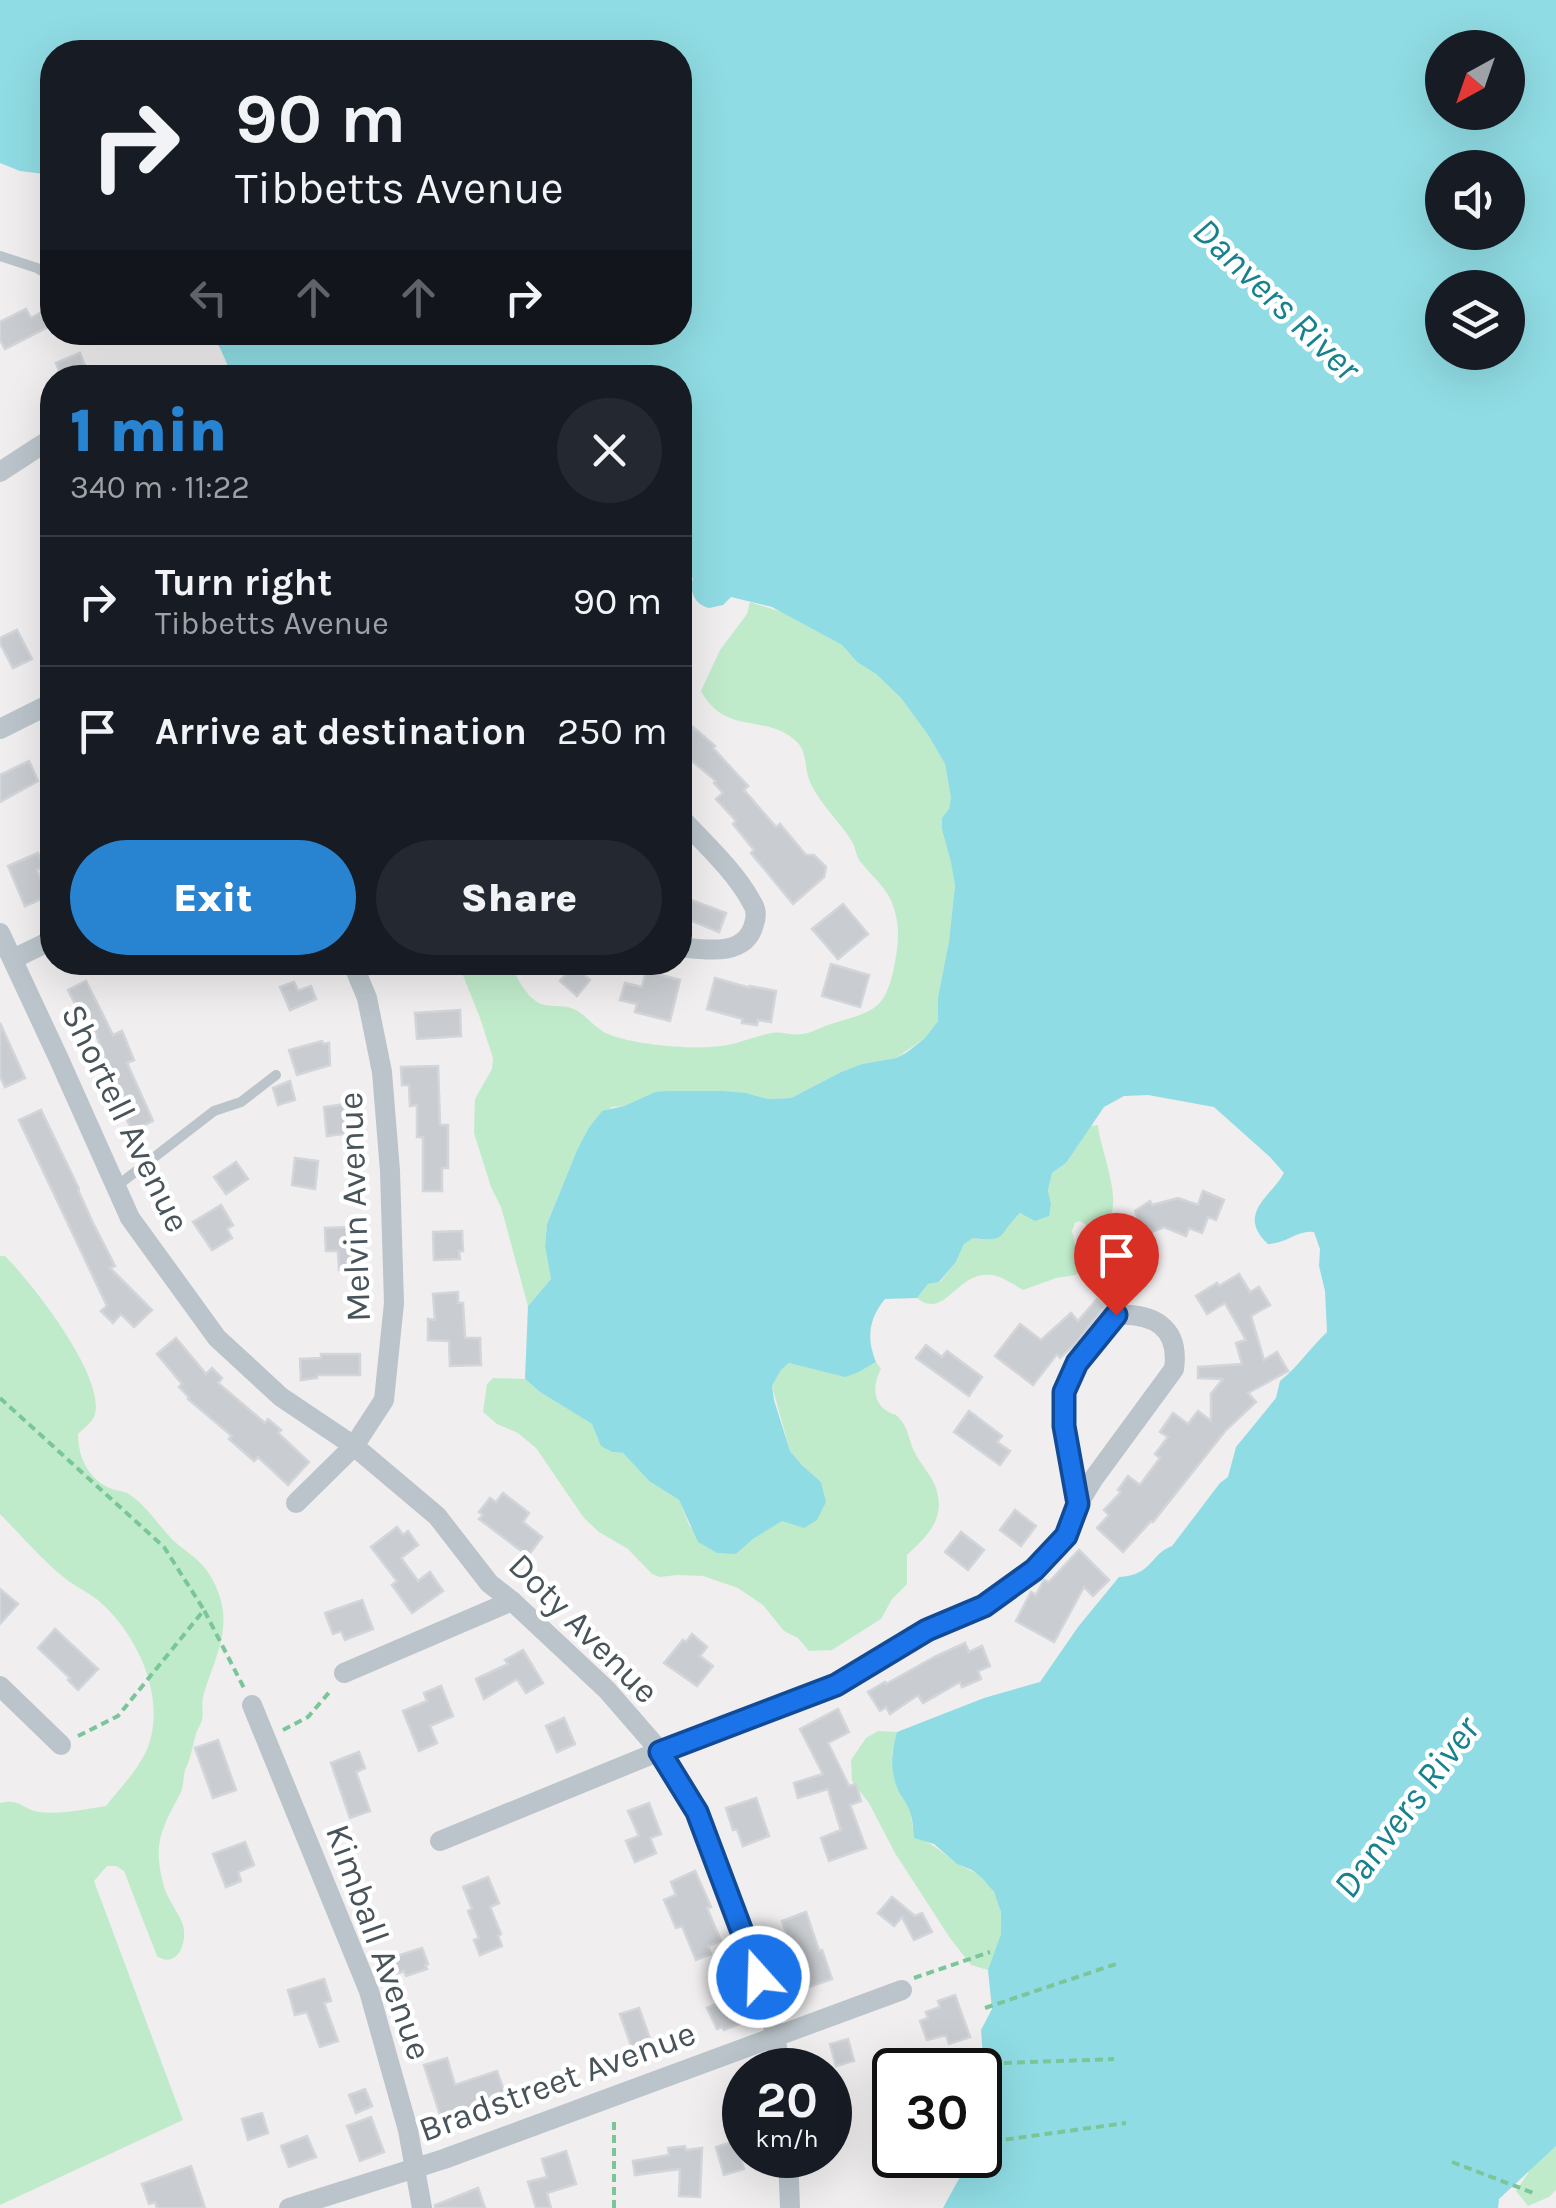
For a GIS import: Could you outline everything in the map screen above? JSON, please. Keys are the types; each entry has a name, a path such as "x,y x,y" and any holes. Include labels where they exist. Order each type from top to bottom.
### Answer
{"street":[{"path":"0,472 40,446"},
{"path":"0,730 40,709"},
{"path":"692,830 736,880 756,912 748,939 734,948 692,948"},
{"name":"Shortell Avenue","path":"0,932 130,1218 217,1338 282,1397 354,1446 437,1516"},
{"path":"12,960 40,946"},
{"name":"Melvin Avenue","path":"296,1503 354,1446 384,1400 394,1303 390,1171 382,1072 367,998 357,975"},
{"path":"440,1842 836,1685 927,1630 984,1606 1034,1570 1066,1536 1078,1504 1094,1478 1174,1369 1176,1354 1168,1332 1156,1320 1138,1314 1116,1315 1077,1363 1064,1392 1064,1426 1078,1504"},
{"name":"Doty Avenue","path":"437,1516 489,1583 607,1690 660,1752 697,1812 770,2008 778,2048"},
{"path":"344,1673 512,1601"},
{"path":"0,1686 61,1745"},
{"name":"Kimball Avenue","path":"252,1705 370,1991 408,2130 422,2208"},
{"name":"Bradstreet Avenue","path":"289,2208 415,2168 902,1990"},
{"path":"789,2178 790,2208"}],"lane":[{"path":"0,256 40,270"},
{"path":"116,1187 214,1111 241,1102 276,1075"}],"path":[{"path":"0,1398 164,1547 204,1610 236,1672"},
{"path":"61,1745 118,1716 204,1610"},
{"path":"267,1738 308,1717 344,1673"},
{"path":"902,1990 915,1978 990,1952"},
{"path":"984,2008 1119,1963"},
{"path":"1002,2063 1114,2059"},
{"path":"614,2208 615,2095"},
{"path":"1002,2139 1126,2123"},
{"path":"1452,2162 1536,2194"}],"green space":[{"path":"750,602 782,612 842,645 901,698 945,764 951,798 955,885 938,1021 925,1038 896,1058 841,1072 791,1098 768,1099 746,1093 655,1092 624,1106 612,1107 588,1129 577,1150 547,1224 545,1246 551,1279 528,1306 501,1207 474,1133 475,1099 492,1069 493,1058 463,975 516,975 526,992 541,1004 576,1010 619,1038 680,1047 721,1046 772,1033 809,1032 868,1012 887,991 898,932 892,903 815,792 800,746 785,733 722,714 701,691 720,650 747,614"},
{"path":"1098,1125 1113,1207 1110,1218 1102,1225 1075,1223 1072,1231 1080,1269 1076,1275 1023,1290 1002,1278 979,1276 939,1303 917,1298 928,1284 940,1282 964,1244 973,1238 999,1237 1019,1214 1051,1204 1048,1192 1052,1173 1066,1163 1090,1126"},
{"path":"0,1256 5,1256 49,1309 90,1380 96,1401 94,1417 78,1434 86,1467 104,1485 133,1497 204,1567 220,1597 223,1626 182,1789 160,1843 163,1885 183,1927 183,1943 177,1956 157,1956 124,1871 107,1866 94,1881 183,2120 0,2205 0,1803 17,1803 47,1813 106,1806 142,1759 150,1741 153,1703 144,1665 125,1629 99,1601 53,1568 0,1514"},
{"path":"876,1362 881,1369 876,1397 882,1407 903,1423 934,1484 939,1509 933,1526 907,1555 907,1584 892,1599 881,1619 832,1650 809,1651 798,1638 784,1631 763,1605 738,1588 703,1576 652,1574 628,1549 584,1518 536,1448 483,1412 487,1384 493,1378 525,1379 592,1424 612,1452 623,1453 649,1481 679,1500 690,1527 736,1554 783,1520 821,1482 790,1451 772,1386 781,1370 789,1363 859,1372"},
{"path":"878,1731 897,1732 892,1754 910,1807 914,1837 978,1875 996,1898 1001,1934 988,1970 971,1965 950,1938 852,1781 851,1760 866,1738"},
{"path":"1556,2144 1556,2190 1528,2206 1516,2191 1534,2164"}],"water":[{"name":"Danvers River","path":"0,0 1556,0 1556,2146 1499,2199 1498,2208 943,2208 959,2178 1002,2178 1002,2048 982,2048 981,2030 992,2009 988,1970 1001,1934 1001,1912 994,1892 983,1879 934,1844 914,1838 909,1809 894,1776 897,1732 984,1698 1040,1682 1119,1577 1145,1569 1172,1546 1228,1477 1236,1447 1276,1398 1280,1381 1327,1332 1320,1249 1314,1232 1268,1244 1259,1233 1255,1215 1284,1173 1214,1107 1148,1095 1124,1096 1104,1107 1066,1163 1052,1173 1049,1216 1035,1221 1020,1213 998,1238 973,1238 964,1244 956,1262 939,1282 928,1284 917,1298 885,1299 871,1329 876,1362 845,1377 789,1363 781,1370 772,1386 790,1451 821,1482 826,1502 817,1520 804,1528 782,1521 736,1554 717,1553 698,1542 679,1500 649,1481 623,1453 601,1446 592,1424 525,1379 528,1306 551,1279 545,1246 547,1224 577,1150 602,1111 666,1091 723,1091 768,1099 791,1098 841,1072 906,1053 938,1021 955,885 942,829 942,818 951,798 945,764 901,698 842,645 772,607 731,597 723,605 709,608 694,597 692,365 228,365 218,345 692,345 692,40 40,40 40,174 0,163"}],"building":[{"path":"26,309 31,318 40,313 40,331 5,349 0,340 0,322"},
{"path":"80,353 85,365 57,365"},
{"path":"17,630 32,659 13,668 0,638"},
{"path":"692,728 715,746 748,786 744,790 776,827 780,824 806,855 814,855 826,867 824,877 793,904 751,853 754,850 733,824 736,821 716,799 723,793 716,781 692,761"},
{"path":"29,761 38,781 0,802 0,775"},
{"path":"38,853 40,899 25,906 8,866"},
{"path":"692,900 726,913 719,932 692,921"},
{"path":"843,904 868,934 838,959 812,929"},
{"path":"831,964 869,975 860,1007 822,996"},
{"path":"565,975 584,975 590,980 577,996 560,981"},
{"path":"645,975 680,980 670,1021 635,1012 637,1004 620,1000 625,983 642,987"},
{"path":"715,978 776,991 771,1022 742,1023 743,1019 707,1009"},
{"path":"86,981 113,1035 122,1031 134,1060 127,1063 153,1121 132,1131 89,1016 83,1019 68,990"},
{"path":"294,982 298,991 311,986 316,999 290,1010 280,987"},
{"path":"460,1010 461,1036 417,1039 415,1013"},
{"path":"0,1023 25,1078 5,1087 0,1076"},
{"path":"322,1041 329,1043 330,1065 297,1075 289,1050"},
{"path":"438,1066 440,1125 448,1125 448,1168 442,1168 442,1191 423,1191 423,1137 417,1137 417,1105 410,1106 409,1085 402,1085 401,1067"},
{"path":"290,1081 295,1100 278,1105 273,1088"},
{"path":"353,1103 357,1132 327,1136 324,1107"},
{"path":"41,1110 115,1266 110,1268 152,1310 134,1327 121,1314 113,1323 101,1311 107,1306 19,1120"},
{"path":"295,1158 318,1161 315,1189 292,1185"},
{"path":"236,1162 248,1179 226,1194 214,1177"},
{"path":"1203,1191 1224,1200 1216,1220 1208,1217 1202,1233 1189,1228 1186,1236 1164,1227 1144,1235 1135,1211 1150,1201 1152,1205 1178,1198 1198,1205"},
{"path":"221,1205 233,1225 227,1229 232,1238 212,1250 193,1222"},
{"path":"354,1227 355,1252 362,1252 362,1269 339,1270 338,1251 326,1251 325,1228"},
{"path":"462,1231 460,1259 434,1260 433,1232"},
{"path":"1118,1251 1123,1283 1096,1287 1091,1255"},
{"path":"1239,1274 1250,1292 1259,1287 1270,1305 1251,1316 1264,1360 1277,1352 1288,1371 1248,1393 1256,1402 1226,1430 1153,1522 1123,1552 1097,1528 1109,1515 1104,1510 1121,1492 1118,1490 1128,1476 1140,1485 1160,1458 1155,1454 1168,1437 1160,1432 1173,1413 1188,1424 1198,1411 1211,1421 1211,1394 1223,1379 1198,1378 1198,1367 1242,1364 1236,1343 1246,1340 1225,1303 1207,1314 1196,1296"},
{"path":"458,1292 458,1303 463,1303 465,1338 480,1338 481,1365 450,1366 449,1341 428,1340 428,1319 435,1320 433,1294"},
{"path":"1097,1299 1105,1306 1075,1344 1060,1358 1057,1354 1033,1385 995,1356 1020,1324 1041,1340 1071,1313 1078,1321"},
{"path":"176,1338 206,1374 212,1368 222,1378 218,1383 265,1423 268,1419 281,1430 278,1433 309,1462 288,1485 258,1457 254,1461 229,1439 232,1436 188,1399 179,1387 182,1384 157,1354"},
{"path":"926,1345 942,1357 947,1351 982,1377 969,1396 916,1358"},
{"path":"321,1354 360,1354 360,1375 317,1375 301,1380 300,1359 321,1358"},
{"path":"969,1411 1002,1436 997,1442 1010,1451 1000,1465 954,1432"},
{"path":"503,1493 529,1513 523,1522 542,1537 528,1556 479,1519 483,1515 479,1512 490,1498 496,1502"},
{"path":"1015,1510 1036,1526 1021,1546 1000,1530"},
{"path":"397,1527 403,1535 408,1531 418,1545 401,1558 418,1581 430,1572 443,1591 412,1613 392,1585 397,1581 371,1547"},
{"path":"961,1532 984,1550 968,1570 945,1552"},
{"path":"1079,1550 1109,1580 1093,1596 1084,1587 1054,1642 1016,1621 1031,1592 1036,1595 1044,1580 1049,1582"},
{"path":"0,1589 18,1604 0,1624"},
{"path":"362,1600 373,1629 345,1640 341,1631 333,1634 325,1613"},
{"path":"55,1629 98,1669 78,1690 38,1648"},
{"path":"692,1634 707,1647 700,1656 713,1666 697,1686 664,1663"},
{"path":"965,1643 969,1652 982,1646 990,1666 978,1671 981,1679 962,1687 960,1682 923,1703 918,1695 890,1714 886,1707 880,1711 868,1692"},
{"path":"523,1650 543,1683 526,1693 517,1679 484,1699 476,1679 508,1664 505,1660"},
{"path":"441,1686 453,1716 430,1726 437,1743 419,1751 403,1711 427,1701 424,1693"},
{"path":"838,1709 849,1732 828,1743 849,1786 856,1784 861,1801 850,1805 866,1848 829,1861 821,1838 841,1830 828,1789 798,1798 794,1783 823,1774 800,1729"},
{"path":"564,1718 575,1744 557,1752 546,1726"},
{"path":"218,1740 236,1790 213,1798 195,1748"},
{"path":"359,1752 365,1768 356,1772 370,1811 350,1818 331,1763"},
{"path":"756,1798 769,1836 743,1846 726,1808"},
{"path":"649,1803 661,1834 650,1838 656,1853 635,1862 626,1841 639,1836 628,1811"},
{"path":"245,1842 254,1865 238,1872 241,1881 226,1887 213,1854"},
{"path":"695,1871 721,1941 708,1946 711,1954 696,1960 682,1926 676,1928 664,1900 676,1895 671,1882"},
{"path":"488,1877 499,1903 490,1907 502,1946 480,1955 474,1940 479,1938 468,1911 472,1909 463,1887"},
{"path":"892,1897 915,1916 922,1913 932,1932 914,1940 902,1917 894,1926 878,1913"},
{"path":"806,1912 832,1979 806,1988 782,1921"},
{"path":"422,1948 427,1969 390,1976 384,1960"},
{"path":"324,1979 331,2001 324,2003 338,2041 320,2047 307,2012 295,2015 288,1990"},
{"path":"739,1994 749,2020 717,2029 707,2008"},
{"path":"955,1995 970,2037 949,2044 946,2035 927,2040 920,2021 928,2018 926,2012 940,2007 938,2001"},
{"path":"639,2008 655,2053 636,2060 620,2014"},
{"path":"848,2039 850,2048 831,2048 830,2044"},
{"path":"447,2058 455,2085 497,2071 507,2099 442,2121 424,2065"},
{"path":"365,2089 372,2106 356,2113 349,2095"},
{"path":"262,2113 268,2133 248,2140 242,2119"},
{"path":"371,2117 384,2152 360,2161 347,2126"},
{"path":"307,2136 316,2157 289,2167 281,2146"},
{"path":"722,2145 722,2168 716,2147"},
{"path":"685,2146 686,2150 702,2148 700,2197 679,2196 680,2169 635,2175 633,2161 669,2155 668,2148"},
{"path":"566,2151 576,2184 547,2193 551,2208 536,2208 528,2182 547,2177 542,2159"},
{"path":"191,2166 205,2208 157,2208 155,2202 149,2204 142,2184"},
{"path":"478,2188 485,2208 435,2208 435,2205"}],"route":[{"path":"759,1977 697,1812 660,1752 836,1685 927,1630 984,1606 1034,1570 1066,1536 1078,1504 1064,1426 1064,1392 1077,1363 1116,1315"}]}
